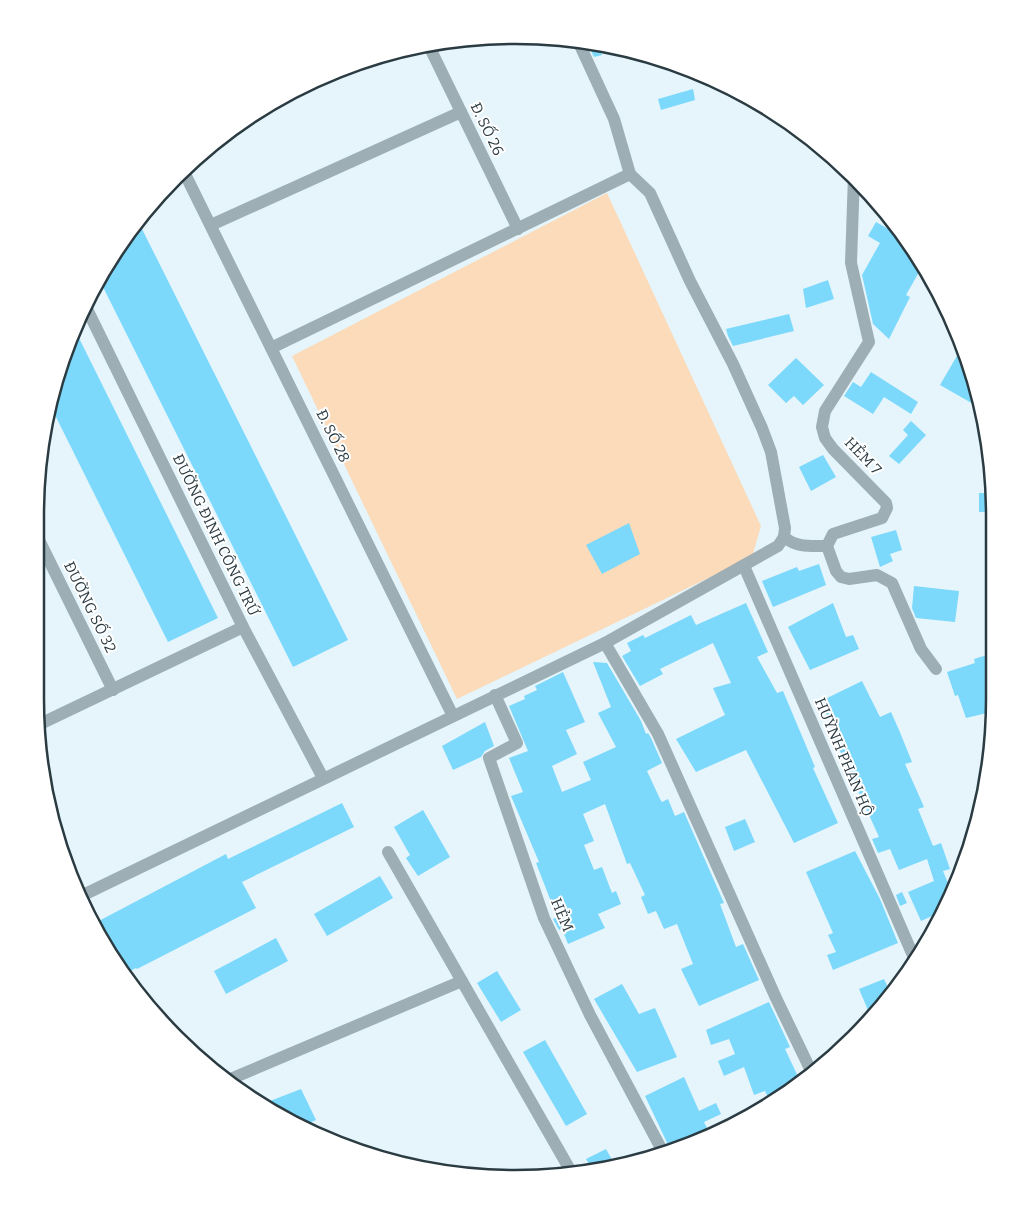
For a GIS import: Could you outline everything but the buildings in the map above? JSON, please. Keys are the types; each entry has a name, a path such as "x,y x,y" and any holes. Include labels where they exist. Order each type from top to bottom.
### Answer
{"street":[{"path":"86,893 495,695 605,644 771,552 784,537 785,528 771,452 762,428 733,364 690,281 650,193 630,174 614,119 582,49"},
{"name":"Đ. SỐ 26","path":"432,52 518,228"},
{"path":"210,225 461,112"},
{"path":"271,348 630,174"},
{"name":"Đ. SỐ 28","path":"187,178 453,716"},
{"name":"HẺM 7","path":"827,546 833,534 882,518 887,508 886,503 833,449 825,438 822,427 825,411 869,342 851,262 854,188"},
{"name":"ĐƯỜNG ĐINH CÔNG TRỨ","path":"89,314 243,627 323,778"},
{"path":"784,537 791,543 800,546 827,546 836,571 841,577 849,579 877,575 892,583 921,649 936,669"},
{"name":"ĐƯỜNG SỐ 32","path":"44,550 113,690"},
{"name":"HUỲNH PHAN HỘ","path":"744,566 912,953"},
{"path":"45,723 243,627"},
{"path":"605,644 658,734 776,998 809,1067"},
{"name":"HẺM","path":"495,695 517,743 489,758 544,918 590,1015 660,1147"},
{"path":"388,852 567,1167"},
{"path":"234,1077 462,980"}],"shaded area":[{"path":"607,193 761,526 752,557 457,699 292,356"}]}
